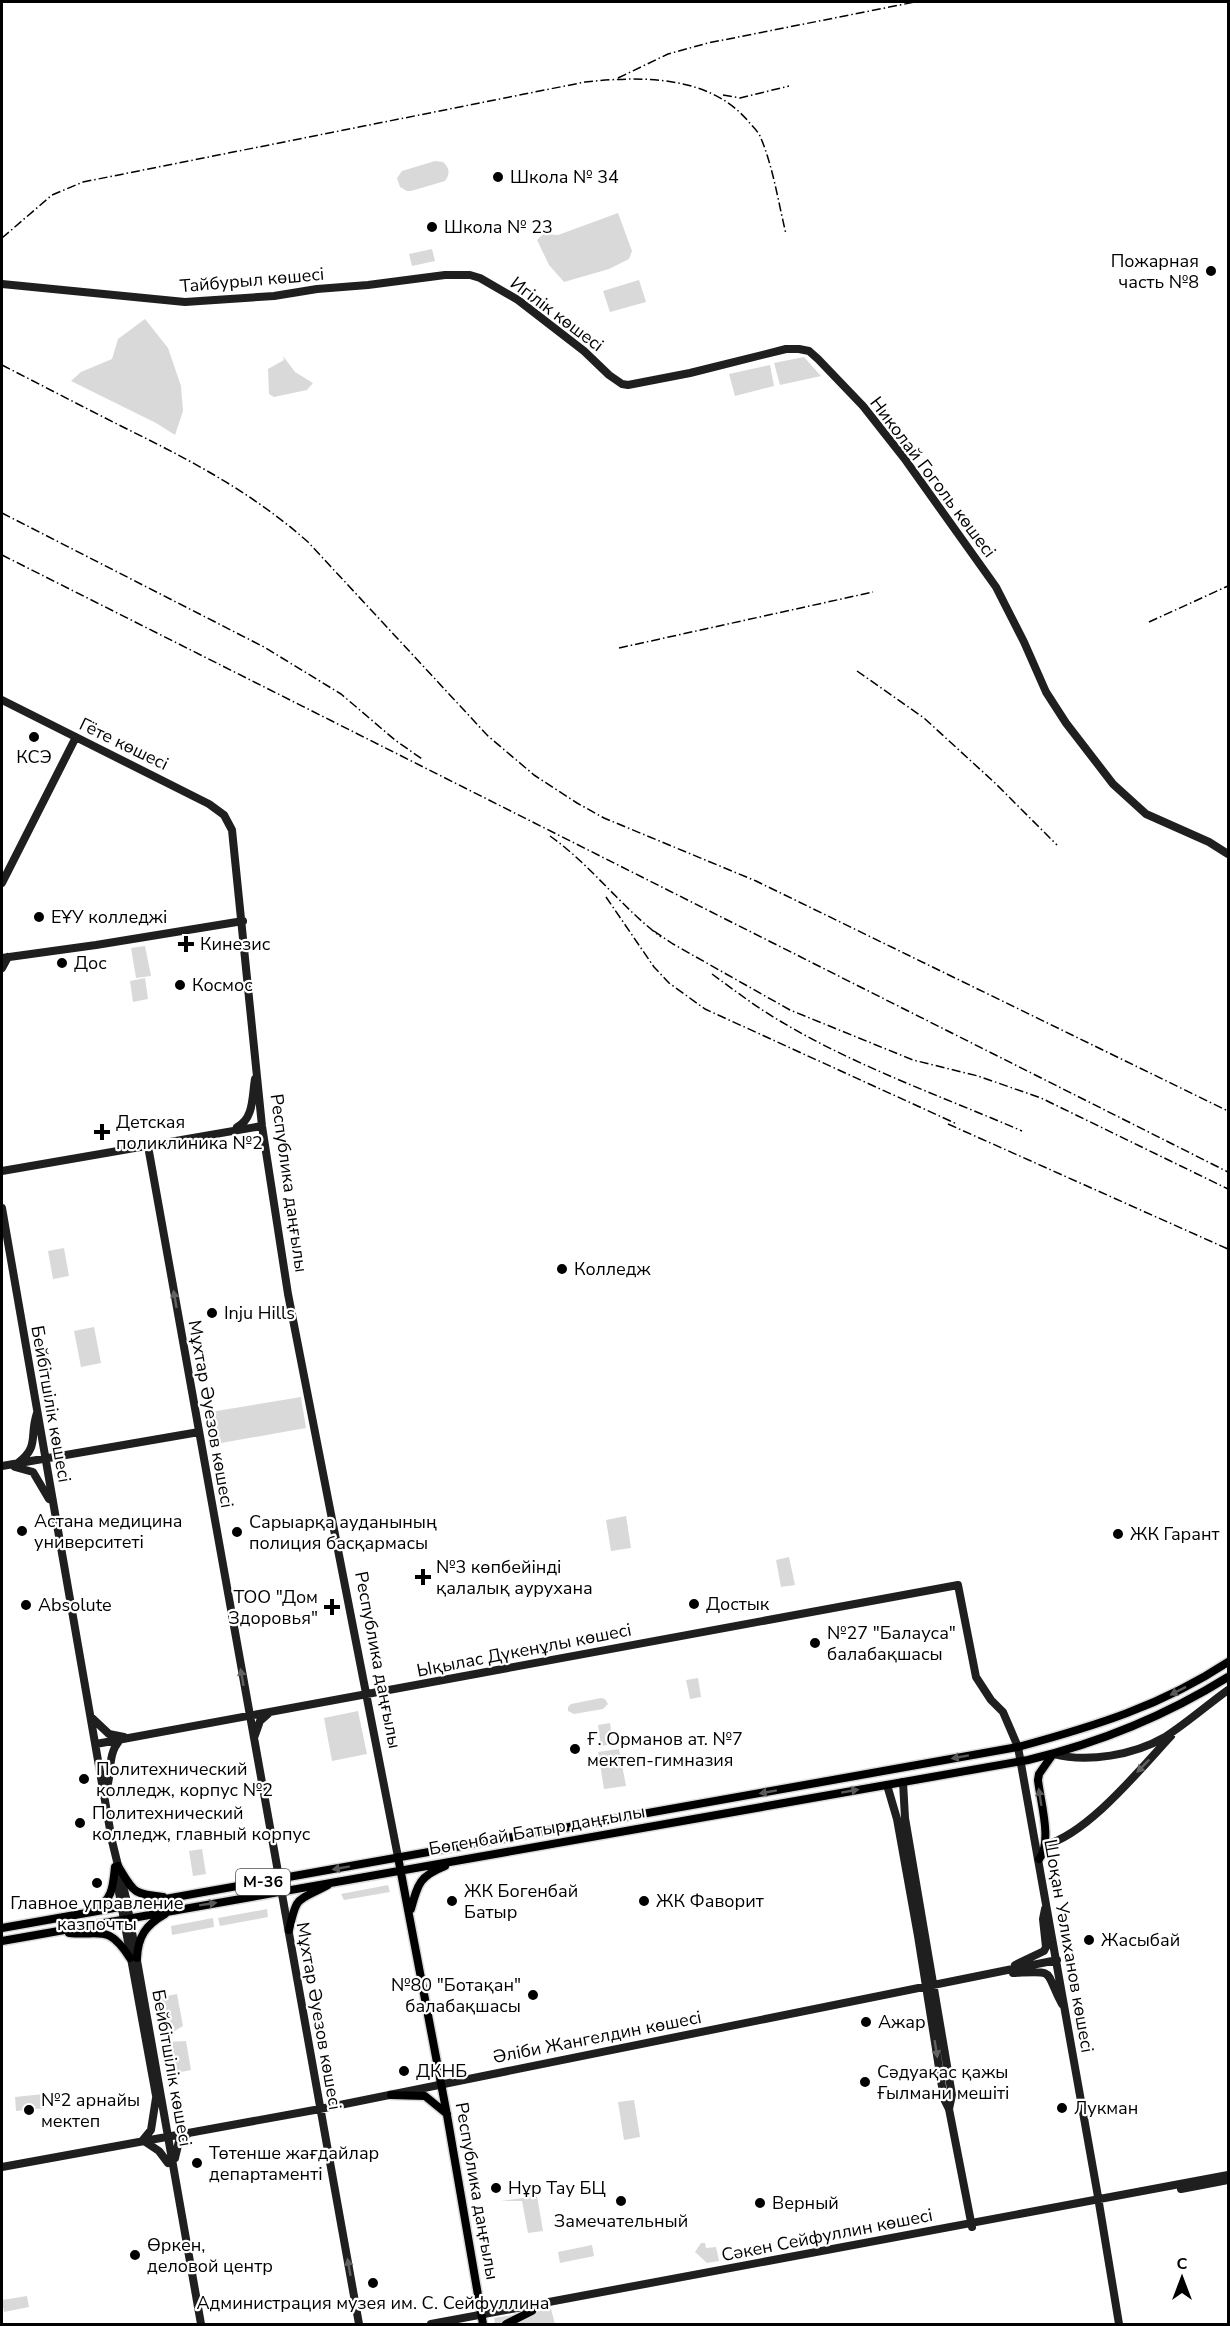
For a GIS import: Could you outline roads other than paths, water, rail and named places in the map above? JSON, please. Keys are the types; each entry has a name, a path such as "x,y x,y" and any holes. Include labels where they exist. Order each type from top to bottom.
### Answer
{"main road":[{"name":"Тайбурыл көшесі","path":"2,284 185,302 274,296 445,275 470,275"},
{"name":"Игілік көшесі","path":"470,275 480,278 518,300 622,384 628,385 682,375 786,349 799,349"},
{"name":"Николай Гоголь көшесі","path":"799,349 808,351 818,358 863,406 904,458 996,587 1046,692 1066,723 1113,784 1146,814 1209,842 1228,854"},
{"name":"Гёте көшесі","path":"2,700 209,804 224,815 229,822"},
{"path":"2,883 76,737"},
{"name":"Республика даңғылы","path":"229,822 234,839 243,921 262,1126 288,1294 368,1694 399,1870 410,1912 482,2320"},
{"path":"2,968 4,957 96,945 243,921"},
{"path":"223,1132 239,1126 248,1118 256,1066"},
{"path":"2,1171 262,1126"},
{"name":"Мұхтар Әуезов көшесі","path":"148,1146 359,2325"},
{"name":"Бейбітшілік көшесі","path":"2,1208 116,1866 166,2138 168,2163 196,2325"},
{"path":"15,1464 28,1455 33,1447 33,1425 38,1411"},
{"path":"2,1466 199,1432"},
{"path":"2,1466 21,1467 33,1472 54,1507"},
{"name":"Ықылас Дүкенұлы көшесі","path":"96,1744 958,1585"},
{"name":"Шоқан Уәлиханов көшесі","path":"958,1585 976,1677 991,1700 1003,1712 1017,1747 1100,2200 1119,2325"},
{"name":"Бөгенбай Батыр даңғылы","path":"2,1928 1017,1747 1124,1716 1156,1702 1228,1662"},
{"name":"Бөгенбай Батыр даңғылы","path":"2,1941 1053,1754 1153,1718 1228,1677"},
{"path":"1039,1859 1043,1854 1044,1820 1038,1780 1039,1774 1053,1754 1067,1758 1104,1756 1148,1745 1183,1724 1228,1690"},
{"path":"253,1739 260,1721 271,1712"},
{"path":"90,1717 109,1734 132,1738"},
{"path":"1044,1845 1062,1837 1101,1810 1183,1724"},
{"path":"104,1796 108,1786 111,1754 120,1740"},
{"path":"901,1819 903,1782"},
{"path":"887,1785 901,1819 930,1985 944,2099 950,2109 971,2225"},
{"path":"410,1912 419,1883 425,1876 459,1860"},
{"path":"116,1866 132,1890 139,1894 173,1898"},
{"path":"87,1913 108,1900 112,1893 116,1866"},
{"path":"289,1930 296,1902 303,1896 336,1882"},
{"path":"994,1973 1044,1951 1046,1947 1043,1919 1047,1904"},
{"path":"57,1931 100,1932 110,1935 134,1958 143,1930 171,1910"},
{"name":"Бейбітшілік көшесі","path":"134,1958 156,2098 175,2174 201,2325"},
{"name":"Әліби Жангелдин көшесі","path":"2,2166 320,2109 1057,1960"},
{"path":"994,1973 1041,1971 1047,1973 1066,2013"},
{"path":"391,2095 425,2096 447,2115"},
{"path":"156,2098 151,2130 142,2142 159,2151 168,2163"},
{"path":"175,2174 175,2158 179,2141 189,2133"},
{"name":"Сәкен Сейфуллин көшесі","path":"460,2325 1228,2175"},
{"name":"Сәкен Сейфуллин көшесі","path":"1100,2200 1228,2180"},
{"name":"Сәкен Сейфуллин көшесі","path":"431,2325 482,2320 532,2311 971,2225"},
{"path":"506,2325 532,2311"}],"railway":[{"path":"618,78 668,54 708,43 915,2"},
{"path":"2,238 52,195 83,182 585,82 629,79 673,82 694,87 732,106 748,121 759,134 765,147 786,234"},
{"path":"723,95 740,98 789,86"},
{"path":"2,365 202,468 267,509 308,542 488,736 534,775 577,803 604,818 756,881 1228,1111"},
{"path":"2,513 264,647 341,694 395,740 422,759"},
{"path":"2,555 1228,1172"},
{"path":"1149,622 1228,586"},
{"path":"619,648 873,592"},
{"path":"857,671 924,718 995,783 1057,845"},
{"path":"550,836 565,847 661,937"},
{"path":"606,897 654,967 669,983 705,1009 957,1124"},
{"path":"654,931 790,1010 913,1060 978,1076 1041,1098 1228,1189"},
{"path":"712,974 771,1016 838,1052 1022,1131"},
{"path":"948,1124 1228,1249"}],"place":[{"name":"Школа № 34","path":"498,177"},
{"name":"Школа № 23","path":"432,227"},
{"name":"Пожарная часть №8","path":"1211,271"},
{"name":"КСЭ","path":"34,737"},
{"name":"ЕҰУ колледжі","path":"39,917"},
{"name":"Кинезис","path":"186,944"},
{"name":"Дос","path":"62,963"},
{"name":"Космос","path":"180,985"},
{"name":"Детская поликлиника №2","path":"102,1132"},
{"name":"Колледж","path":"562,1269"},
{"name":"Inju Hills","path":"212,1313"},
{"name":"Астана медицина университеті","path":"22,1531"},
{"name":"Сарыарқа ауданының полиция басқармасы","path":"237,1532"},
{"name":"ЖК Гарант","path":"1118,1534"},
{"name":"№3 көпбейінді қалалық аурухана","path":"423,1577"},
{"name":"Достык","path":"694,1604"},
{"name":"Absolute","path":"26,1605"},
{"name":"ТОО \"Дом Здоровья\"","path":"332,1607"},
{"name":"№27 \"Балауса\" балабақшасы","path":"815,1643"},
{"name":"Ғ. Орманов ат. №7 мектеп-гимназия","path":"575,1749"},
{"name":"Политехнический колледж, корпус №2","path":"84,1779"},
{"name":"Политехнический колледж, главный корпус","path":"80,1823"},
{"name":"Главное управление казпочты","path":"97,1883"},
{"name":"ЖК Богенбай Батыр","path":"452,1901"},
{"name":"ЖК Фаворит","path":"644,1901"},
{"name":"Жасыбай","path":"1089,1940"},
{"name":"№80 \"Ботақан\" балабақшасы","path":"533,1995"},
{"name":"Ажар","path":"866,2022"},
{"name":"ДКНБ","path":"404,2071"},
{"name":"Сәдуақас қажы Ғылмани мешіті","path":"865,2082"},
{"name":"Лукман","path":"1062,2108"},
{"name":"№2 арнайы мектеп","path":"29,2110"},
{"name":"Төтенше жағдайлар департаменті","path":"197,2163"},
{"name":"Нұр Тау БЦ","path":"496,2188"},
{"name":"Замечательный","path":"621,2201"},
{"name":"Верный","path":"760,2203"},
{"name":"Өркен, деловой центр","path":"135,2255"},
{"name":"Администрация музея им. С. Сейфуллина","path":"373,2283"}]}
